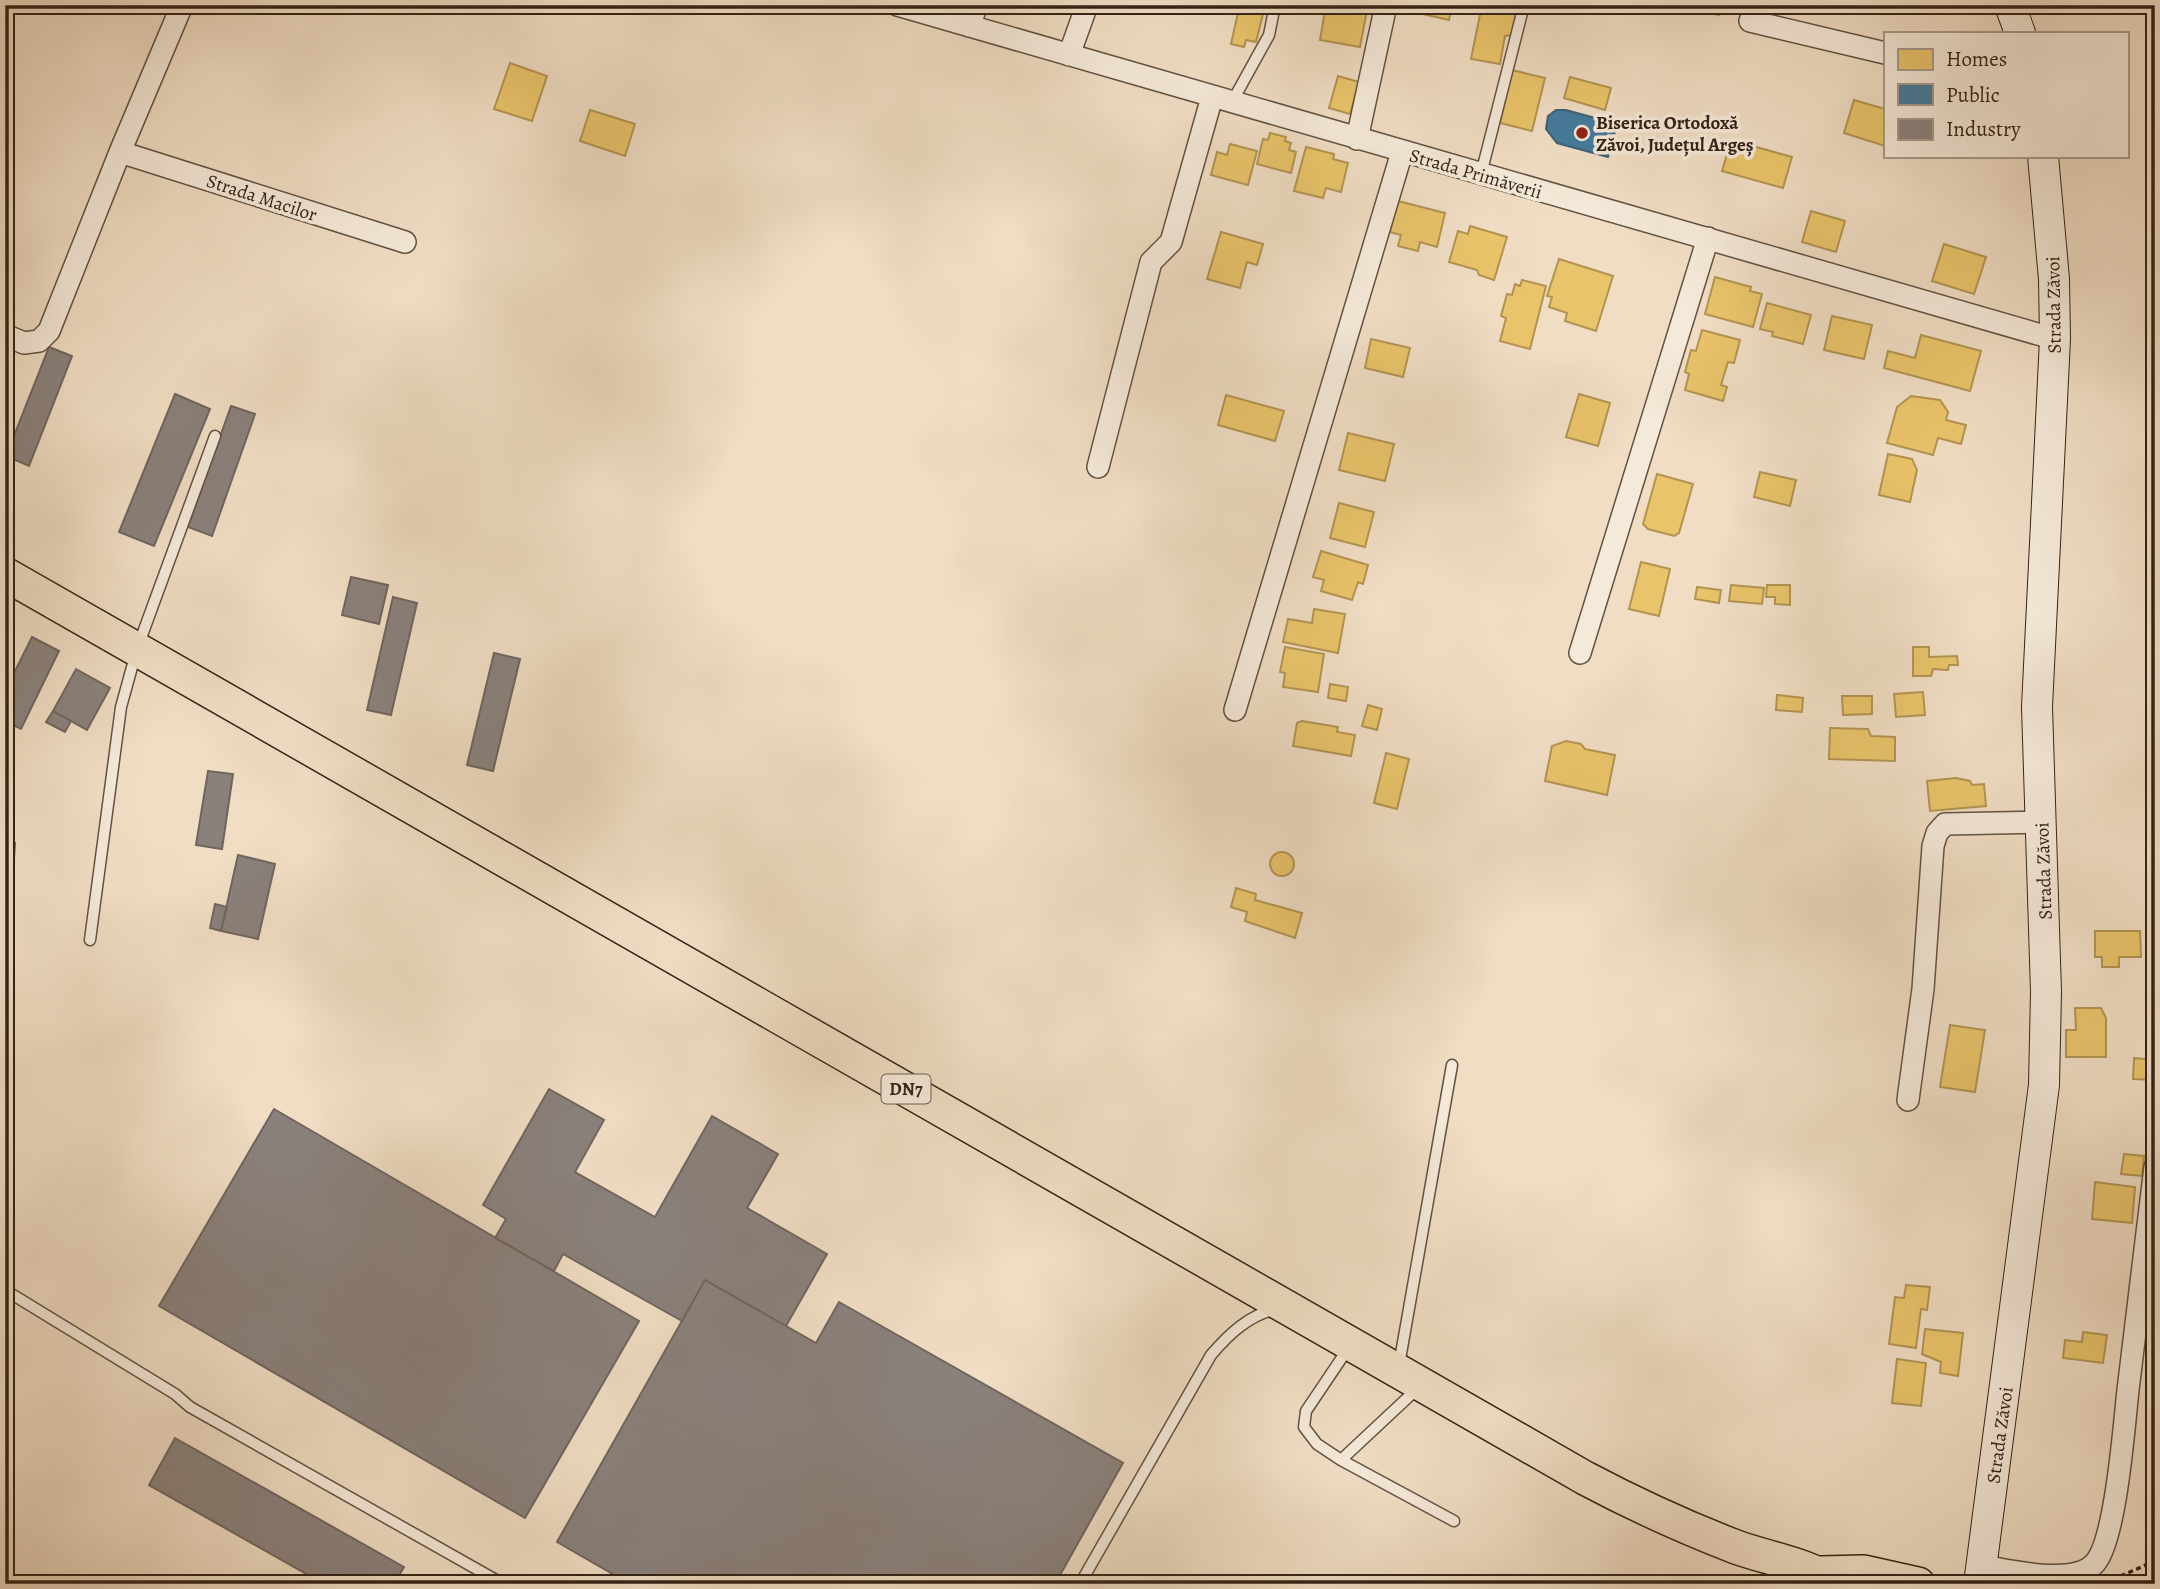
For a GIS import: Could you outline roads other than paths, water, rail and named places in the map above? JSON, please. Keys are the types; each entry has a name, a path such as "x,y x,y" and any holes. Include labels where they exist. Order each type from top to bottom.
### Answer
{"main road":[{"name":"DN7","path":"5,573 1351,1345 1631,1502 1683,1526 1829,1579 1864,1572 1905,1582"}],"street":[{"path":"5,335 24,343 39,341 49,331 182,5"},
{"name":"Strada Primăverii","path":"897,5 2055,339"},
{"path":"969,26 977,5"},
{"path":"1069,55 1087,5"},
{"path":"1357,139 1386,5"},
{"path":"2010,5 2020,32"},
{"path":"1750,20 1884,53"},
{"path":"1098,467 1151,262 1171,242 1222,99"},
{"name":"Strada Macilor","path":"120,152 405,242"},
{"path":"1235,710 1402,152"},
{"name":"Strada Zăvoi","path":"1980,1575 2044,1085 2046,992 2037,707 2055,339 2053,266 2043,158"},
{"path":"1580,653 1708,238"},
{"path":"1908,1100 1923,989 1933,846 1937,833 1945,824 2042,822"},
{"path":"1980,1575 2055,1576 2080,1572 2095,1564 2105,1546 2121,1450 2155,1167"}],"lane":[{"path":"1222,99 1269,35 1275,5"},
{"path":"1481,174 1524,5"},
{"path":"90,940 121,707 137,649 215,436"},
{"path":"1341,1460 1410,1378 1452,1065"},
{"path":"5,1290 175,1394 190,1407 503,1584"},
{"path":"1080,1584 1211,1355 1228,1335 1247,1322 1264,1312 1286,1307"},
{"path":"1351,1345 1306,1411 1304,1427 1317,1444 1341,1460 1454,1521"}],"place":[{"name":"Biserica Ortodoxă Zăvoi, Județul Argeș","path":"1582,133"}]}
